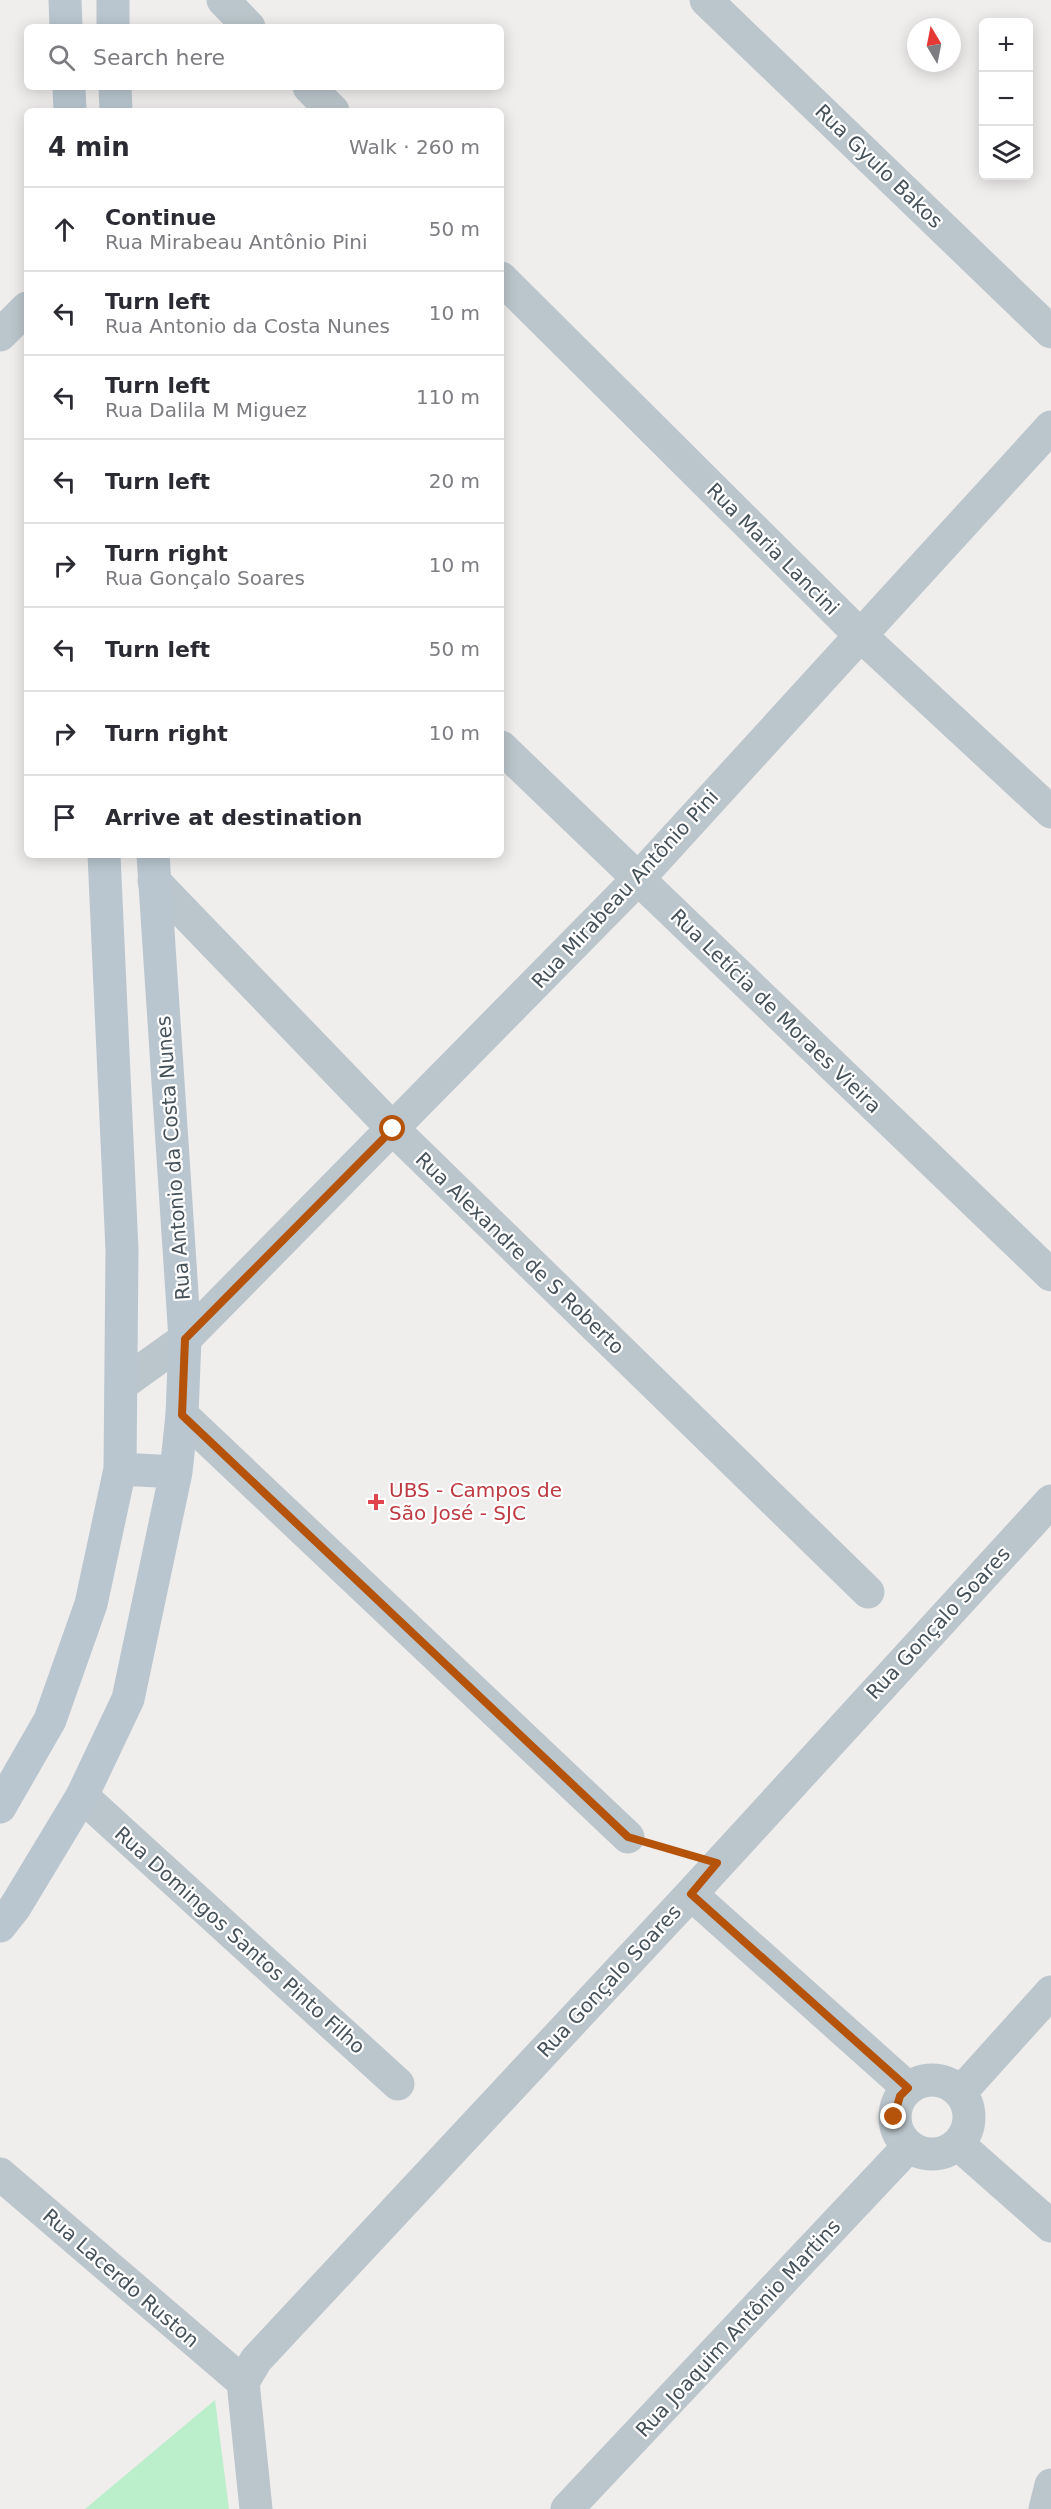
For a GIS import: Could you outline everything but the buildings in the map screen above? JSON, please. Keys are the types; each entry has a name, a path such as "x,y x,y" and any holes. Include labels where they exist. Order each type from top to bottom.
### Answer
{"main road":[{"path":"65,0 66,24"},
{"path":"113,0 113,24"},
{"path":"69,90 70,108"},
{"path":"115,90 116,108"},
{"path":"0,1807 50,1720 91,1604 120,1469 122,1250 104,858"},
{"name":"Rua Antonio da Costa Nunes","path":"0,1926 15,1907 82,1796 128,1699 176,1472 182,1415 185,1339 153,868"},
{"path":"120,1469 176,1472"}],"street":[{"path":"223,0 246,24"},
{"name":"Rua Gyulo Bakos","path":"706,0 1051,332"},
{"path":"312,90 330,108"},
{"name":"Rua Maria Lancini","path":"504,281 860,635 1051,812"},
{"path":"0,335 24,311"},
{"name":"Rua Mirabeau Antônio Pini","path":"122,1384 185,1339 638,879 1051,427"},
{"name":"Rua Letícia de Moraes Vieira","path":"504,750 1051,1275"},
{"name":"Rua Alexandre de S Roberto","path":"153,868 393,1129 868,1592"},
{"path":"182,1415 628,1837"},
{"name":"Rua Gonçalo Soares","path":"243,2382 256,2360 691,1894 1051,1501"},
{"name":"Rua Domingos Santos Pinto Filho","path":"82,1796 398,2085"},
{"path":"691,1894 908,2088"},
{"path":"960,2093 1051,1992"},
{"path":"929,2079 941,2080 960,2093 967,2102 969,2124 958,2144 939,2154 928,2154 909,2146 901,2138 894,2117 900,2096 908,2088 929,2079"},
{"path":"958,2144 1051,2226"},
{"name":"Rua Joaquim Antônio Martins","path":"567,2509 909,2146"},
{"name":"Rua Lacerdo Ruston","path":"0,2174 243,2382"},
{"path":"243,2382 256,2509"},
{"path":"1045,2509 1051,2485"}],"path":[{"path":"628,1837 717,1863"}],"green space":[{"path":"215,2400 229,2509 85,2509"}],"place":[{"name":"UBS - Campos de São José - SJC","path":"376,1502"}],"route":[{"path":"393,1129 185,1339 182,1415 628,1837 717,1863 691,1894 908,2088 900,2096 894,2117"}]}
